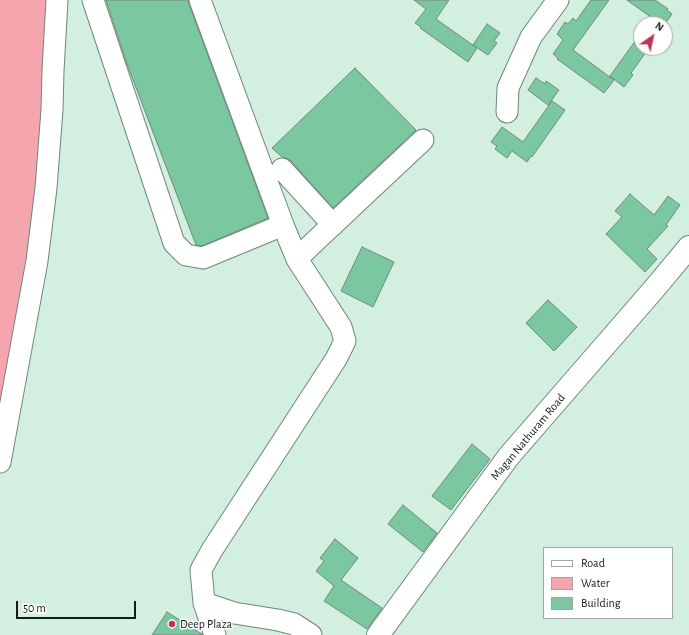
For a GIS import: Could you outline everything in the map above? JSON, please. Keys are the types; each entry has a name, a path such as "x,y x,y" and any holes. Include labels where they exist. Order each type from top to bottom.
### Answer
{"main road":[{"name":"Magan Nathuram Road","path":"378,635 509,456 689,247"}],"street":[{"path":"0,462 37,261 52,110 57,0"},
{"path":"92,0 174,243 186,255 204,258 283,226"},
{"path":"200,0 283,226 297,259 341,327 345,341 336,359 212,550 201,570 204,603 215,635"},
{"path":"507,112 508,88 531,37 554,1"},
{"path":"297,259 423,140"},
{"path":"282,169 333,225"},
{"path":"204,603 234,613 294,624 311,635"}],"water":[{"path":"0,0 51,0 37,231 0,446"}],"building":[{"path":"106,0 188,0 268,218 202,246 196,245 127,64"},
{"path":"414,0 449,0 436,19 477,48 468,62 415,23 426,9"},
{"path":"591,0 609,0 573,50 614,80 604,93 557,59 558,58 553,54 563,40 557,34 565,22 568,24 573,18 576,21"},
{"path":"627,0 655,0 668,9 667,10 672,14 671,16 649,16"},
{"path":"487,24 500,33 494,41 497,43 488,55 473,45"},
{"path":"633,44 633,56 643,56 631,73 633,75 624,87 610,76"},
{"path":"355,68 416,130 333,208 291,161 282,157 272,148"},
{"path":"536,78 545,84 546,81 559,90 548,105 528,90"},
{"path":"552,101 565,110 527,162 512,151 507,158 495,149 497,146 491,142 502,127 523,142"},
{"path":"630,194 654,215 668,196 680,205 666,225 668,226 647,249 657,259 645,272 606,234 622,217 615,211"},
{"path":"362,247 394,262 373,307 341,291"},
{"path":"548,300 577,327 554,351 526,323"},
{"path":"472,444 490,459 451,510 432,496"},
{"path":"403,505 437,533 423,552 388,524"},
{"path":"335,539 358,558 341,580 382,608 367,629 324,601 334,586 316,571 324,561 320,558"},
{"name":"Deep Plaza","path":"167,612 202,634 202,635 152,635"}],"place":[{"name":"Deep Plaza","path":"172,624"}]}
